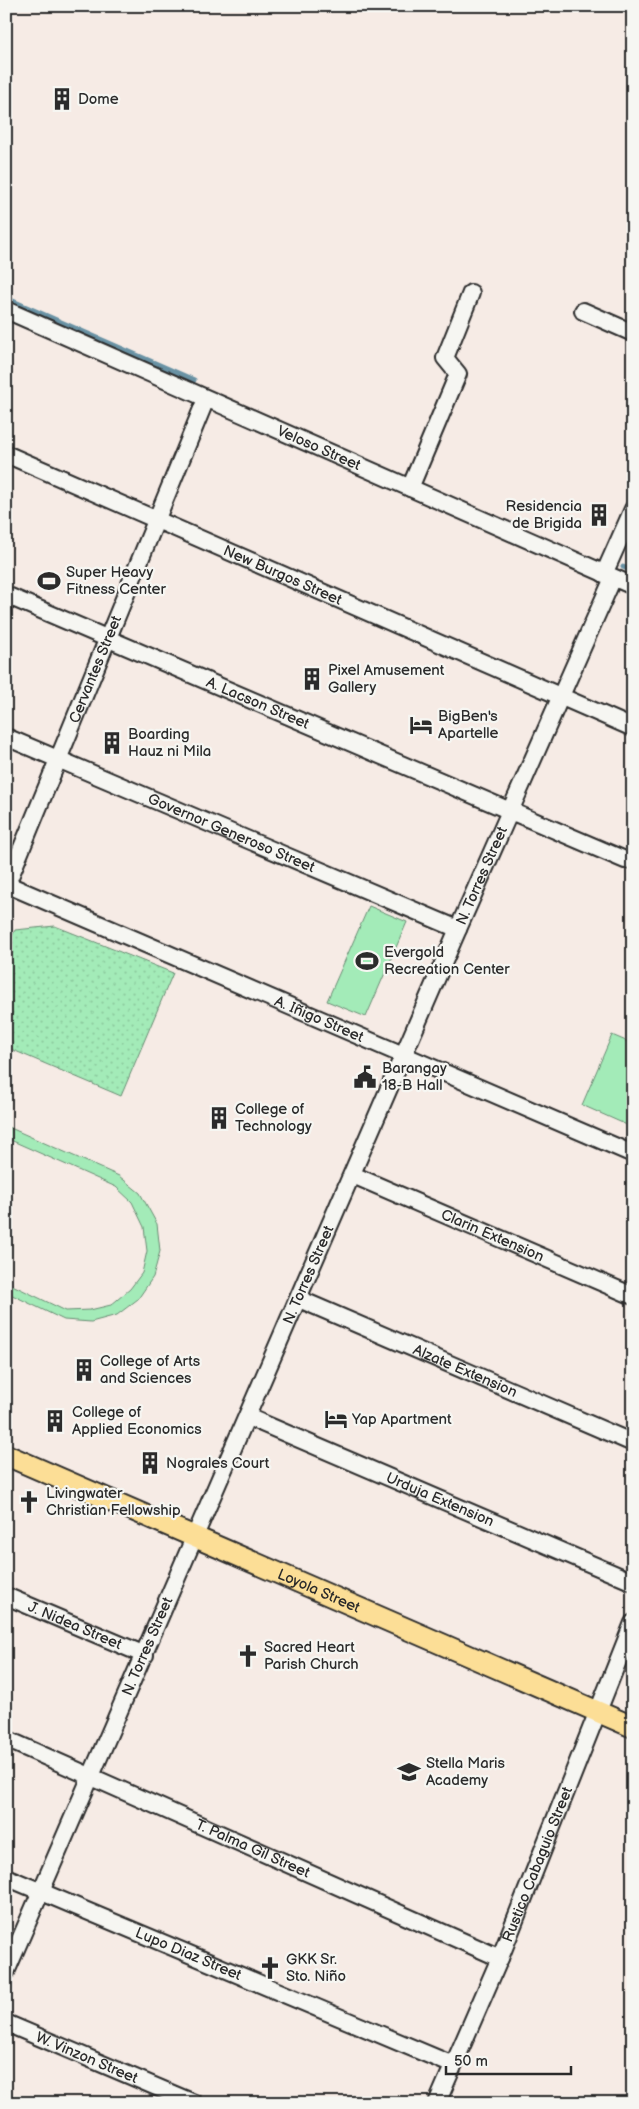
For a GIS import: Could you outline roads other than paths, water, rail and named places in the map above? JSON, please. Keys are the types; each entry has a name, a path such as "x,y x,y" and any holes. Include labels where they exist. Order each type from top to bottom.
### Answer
{"main road":[{"name":"Loyola Street","path":"6,1455 633,1727"}],"street":[{"path":"410,488 458,374 445,358 471,294"},
{"name":"Veloso Street","path":"6,310 633,586"},
{"path":"583,311 633,333"},
{"name":"Cervantes Street","path":"7,884 206,398"},
{"name":"New Burgos Street","path":"6,454 633,728"},
{"name":"N. Torres Street","path":"6,1972 458,929 561,697 609,576 633,509"},
{"name":"A. Lacson Street","path":"6,595 509,812 625,860"},
{"name":"Governor Generoso Street","path":"6,737 458,929"},
{"name":"A. Iñigo Street","path":"7,884 633,1154"},
{"name":"Clarin Extension","path":"353,1175 633,1296"},
{"name":"Alzate Extension","path":"299,1299 633,1443"},
{"name":"Urduja Extension","path":"248,1416 633,1582"},
{"name":"J. Nidea Street","path":"6,1596 145,1655"},
{"name":"Rustico Cabaguio Street","path":"437,2103 500,1958 633,1623"},
{"name":"T. Palma Gil Street","path":"6,1739 500,1958"},
{"name":"Lupo Diaz Street","path":"6,1877 453,2066"},
{"name":"W. Vinzon Street","path":"6,2023 194,2103"}],"waterway":[{"path":"6,298 194,380"},
{"path":"623,567 633,571"}],"place":[{"name":"Dome","path":"62,99"},
{"name":"Residencia de Brigida","path":"599,515"},
{"name":"Super Heavy Fitness Center","path":"49,581"},
{"name":"Pixel Amusement Gallery","path":"312,679"},
{"name":"BigBen's Apartelle","path":"421,725"},
{"name":"Boarding Hauz ni Mila","path":"112,743"},
{"name":"Evergold Recreation Center","path":"367,961"},
{"name":"Barangay 18-B Hall","path":"365,1077"},
{"name":"College of Technology","path":"219,1118"},
{"name":"College of Arts and Sciences","path":"84,1370"},
{"name":"Yap Apartment","path":"336,1419"},
{"name":"College of Applied Economics","path":"55,1421"},
{"name":"Nograles Court","path":"150,1463"},
{"name":"Livingwater Christian Fellowship","path":"29,1502"},
{"name":"Sacred Heart Parish Church","path":"248,1656"},
{"name":"Stella Maris Academy","path":"409,1772"},
{"name":"GKK Sr. Sto. Niño","path":"270,1968"}]}
